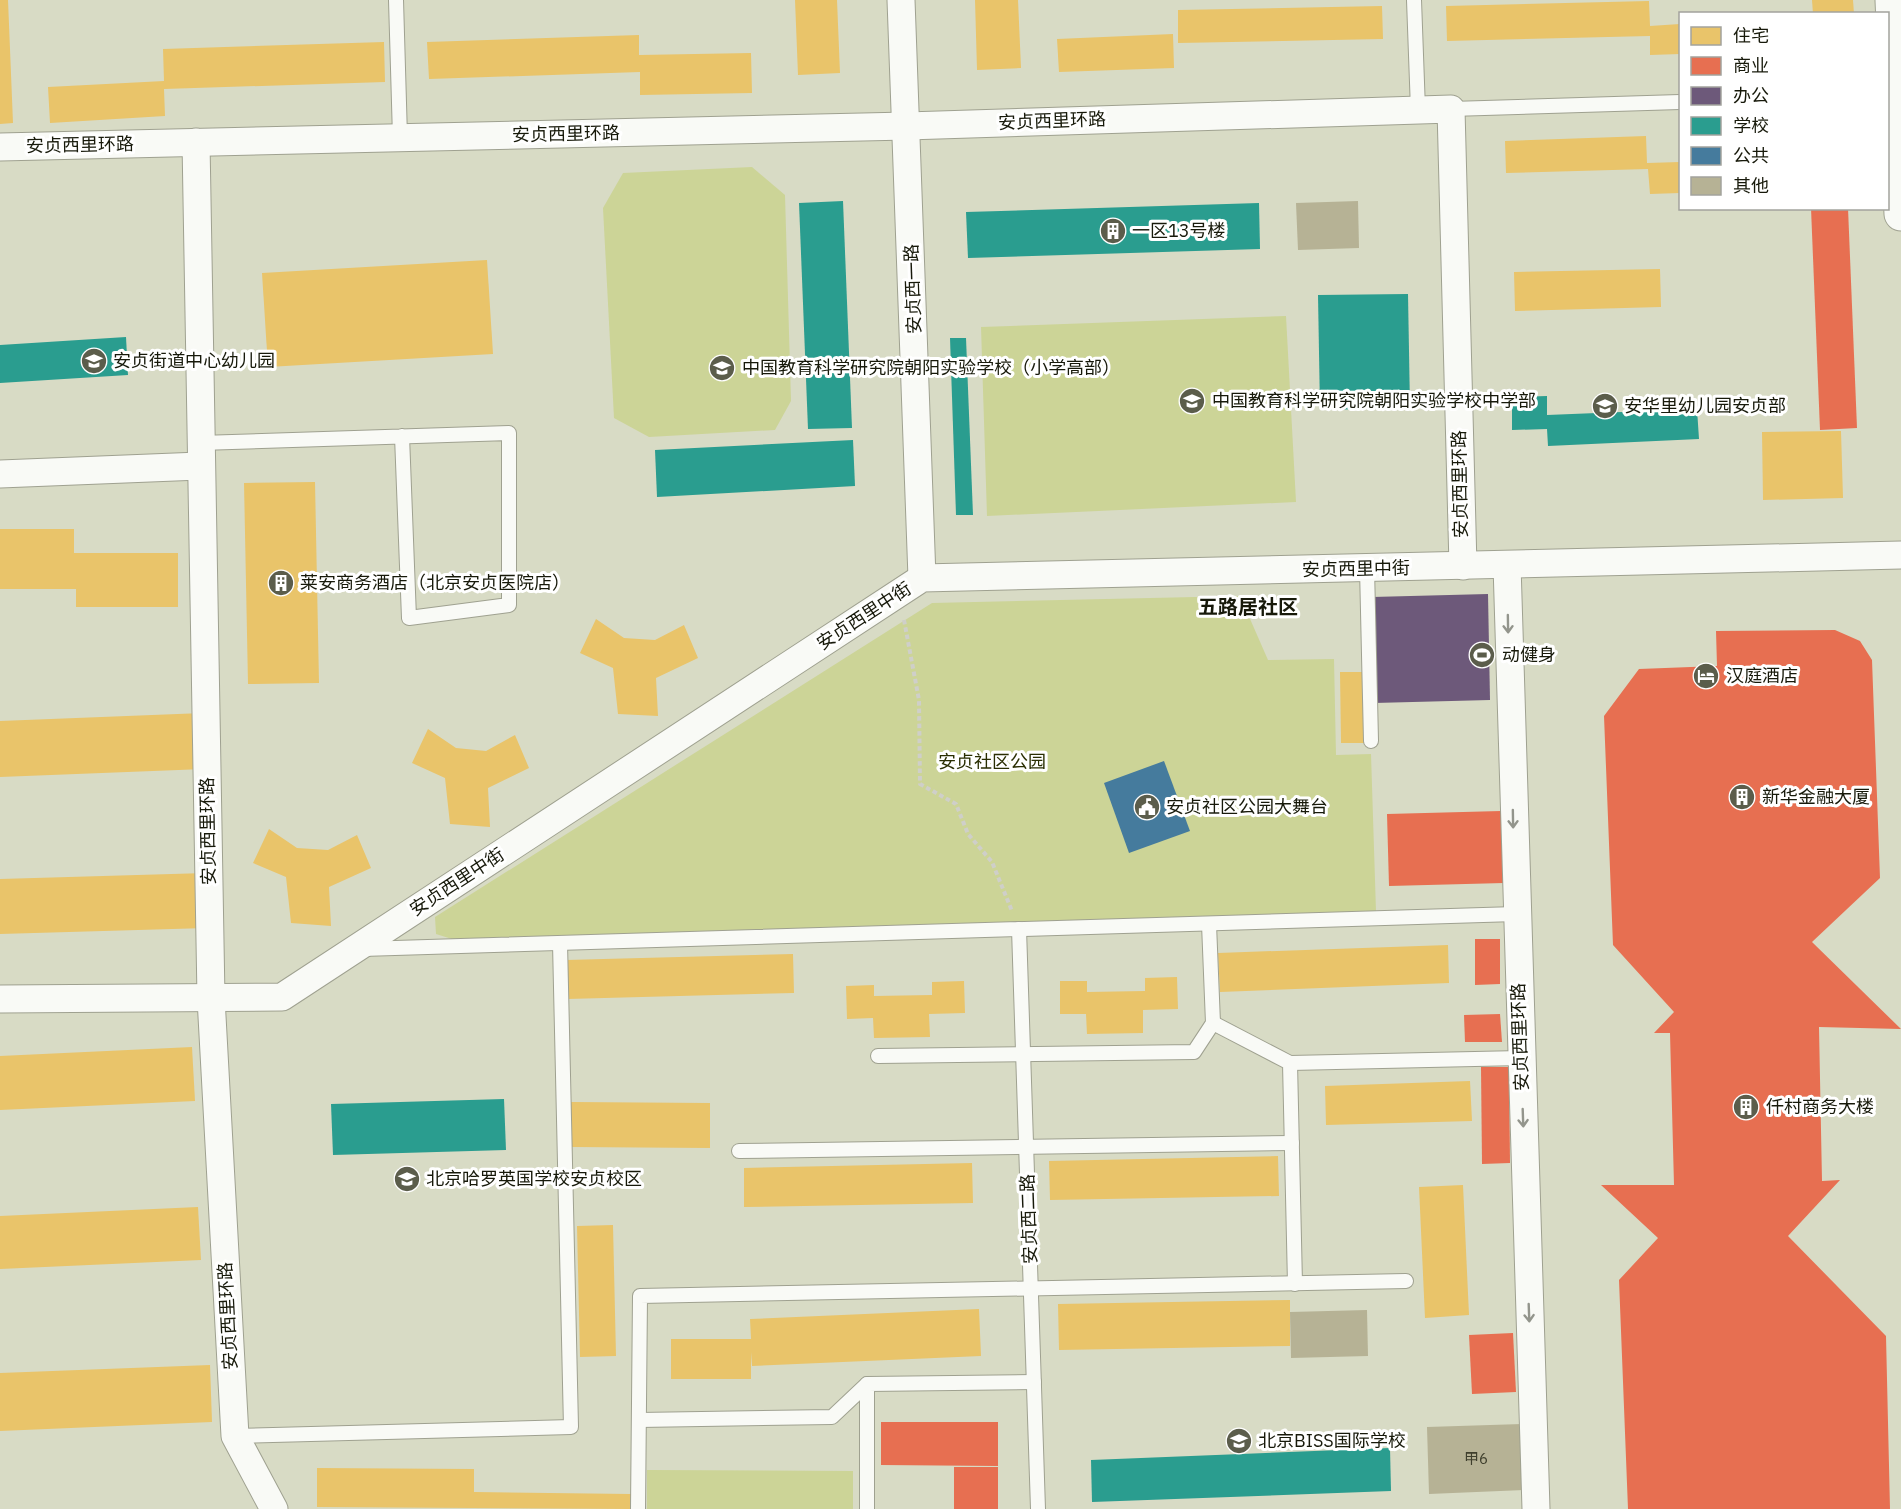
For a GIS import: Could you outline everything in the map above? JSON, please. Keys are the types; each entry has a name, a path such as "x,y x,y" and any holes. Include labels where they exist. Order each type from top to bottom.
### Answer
{"street":[{"name":"安贞西一路","path":"901,0 922,578"},
{"path":"1892,0 1892,95 1901,214"},
{"name":"安贞西里环路","path":"0,147 907,126 1451,109 1463,566"},
{"name":"安贞西里环路","path":"195,142 211,998 235,1436 274,1509"},
{"path":"0,474 200,454"},
{"name":"安贞西里中街","path":"0,999 282,997 922,578 1901,555"},
{"name":"安贞西里环路","path":"1507,565 1536,1509"}],"lane":[{"path":"396,0 400,137"},
{"path":"1414,0 1418,110"},
{"path":"1451,109 1679,102"},
{"path":"200,454 402,436 509,433 509,605 409,618 402,436"},
{"path":"1367,568 1371,741"},
{"path":"354,949 1516,914"},
{"path":"878,1056 1194,1052 1213,1023 1209,924"},
{"name":"安贞西二路","path":"1019,929 1038,1509"},
{"path":"235,1436 571,1427 560,943"},
{"path":"1213,1023 1290,1063 1521,1058"},
{"path":"1290,1063 1295,1284"},
{"path":"739,1151 1292,1143"},
{"path":"638,1509 640,1296 1406,1281"},
{"path":"639,1420 832,1417 867,1384 1034,1382"},
{"path":"867,1384 867,1509"}],"path":[{"path":"899,593 919,700 920,784 956,804 968,834 992,862 1019,929"}],"green space":[{"path":"752,167 785,195 791,401 775,430 649,437 614,418 603,208 623,173"},
{"path":"1286,316 1296,502 987,516 981,327"},
{"name":"安贞社区公园","path":"1240,596 1268,660 1334,659 1336,755 1371,754 1376,911 452,939 436,934 435,917 932,603"},
{"path":"647,1470 853,1471 853,1509 647,1509"}],"building: 住宅":[{"path":"0,0 8,0 13,123 0,124"},
{"path":"795,0 837,0 840,73 798,75"},
{"path":"975,0 1018,0 1021,68 977,70"},
{"path":"1812,0 1853,0 1854,12 1813,12"},
{"path":"1649,1 1650,26 1679,24 1679,54 1650,55 1650,36 1447,41 1446,6"},
{"path":"1382,6 1383,39 1178,43 1178,10"},
{"path":"1173,34 1174,68 1059,72 1057,39"},
{"path":"639,35 639,55 751,53 752,93 640,95 640,72 429,79 427,42"},
{"path":"384,42 385,82 164,89 165,116 50,123 48,87 164,81 163,49"},
{"path":"1646,136 1647,163 1679,162 1679,193 1650,194 1648,169 1506,173 1505,141"},
{"path":"487,260 493,354 268,367 262,273"},
{"path":"1660,269 1661,307 1515,311 1514,272"},
{"path":"1841,431 1843,498 1763,500 1762,432"},
{"name":"莱安商务酒店（北京安贞医院店）","path":"315,482 319,683 248,684 244,483"},
{"path":"0,529 74,529 74,553 178,553 178,607 76,607 76,589 0,589"},
{"path":"596,619 624,638 655,640 684,625 698,658 656,678 658,716 618,714 613,668 580,653"},
{"path":"1340,672 1363,672 1364,743 1341,743"},
{"path":"203,713 204,769 0,777 0,721"},
{"path":"428,729 456,748 486,751 515,735 529,768 488,788 490,827 450,824 445,778 412,763"},
{"path":"269,829 297,848 328,850 357,835 371,868 329,887 331,926 291,923 286,877 253,863"},
{"path":"206,873 207,928 0,934 0,879"},
{"path":"1448,945 1449,983 1220,992 1218,953"},
{"path":"793,954 794,993 567,999 566,960"},
{"path":"1177,977 1178,1009 1143,1010 1143,1033 1087,1034 1086,1014 1060,1014 1060,981 1087,981 1087,992 1145,991 1145,978"},
{"path":"964,981 965,1013 929,1014 930,1037 874,1038 873,1018 847,1019 846,986 874,985 874,996 932,995 932,982"},
{"path":"192,1047 195,1101 0,1110 0,1056"},
{"path":"1470,1081 1472,1121 1326,1125 1325,1086"},
{"path":"571,1102 710,1103 710,1148 571,1147"},
{"path":"1278,1156 1279,1196 1050,1200 1049,1161"},
{"path":"972,1163 973,1203 744,1207 744,1168"},
{"path":"1463,1185 1469,1315 1425,1318 1419,1187"},
{"path":"198,1207 201,1260 0,1269 0,1216"},
{"path":"613,1225 616,1356 580,1357 577,1226"},
{"path":"1290,1300 1290,1346 1059,1350 1058,1304"},
{"path":"979,1309 981,1356 752,1366 751,1352 751,1379 671,1379 671,1339 751,1339 750,1319"},
{"path":"210,1365 212,1422 0,1431 0,1373"},
{"path":"317,1468 474,1469 474,1492 631,1494 630,1509 317,1507"}],"building: 商业":[{"path":"1811,210 1848,210 1857,428 1820,430"},
{"path":"1835,630 1860,641 1872,660 1880,878 1812,942 1901,1029 1819,1027 1822,1181 1840,1180 1788,1236 1886,1336 1890,1509 1628,1509 1619,1280 1658,1238 1601,1185 1674,1185 1670,1033 1654,1033 1674,1012 1613,945 1604,716 1639,669 1717,666 1716,631"},
{"path":"1501,811 1504,883 1389,886 1387,814"},
{"path":"1475,939 1500,939 1500,984 1475,985"},
{"path":"1500,1014 1502,1042 1465,1042 1464,1015"},
{"path":"1481,1067 1509,1067 1510,1163 1482,1164"},
{"path":"1513,1333 1516,1392 1472,1394 1469,1335"},
{"path":"881,1422 998,1422 998,1466 881,1465"},
{"path":"954,1467 998,1467 998,1509 954,1509"}],"building: 办公":[{"path":"1488,594 1490,700 1374,703 1372,597"}],"building: 学校":[{"path":"843,201 852,428 808,429 799,203"},
{"name":"一区13号楼","path":"1259,203 1260,249 968,258 966,212"},
{"path":"1408,294 1410,408 1320,410 1318,295"},
{"path":"126,337 128,375 0,383 0,345"},
{"path":"950,338 966,338 973,515 956,515"},
{"path":"1547,396 1547,415 1697,409 1699,439 1548,446 1547,429 1512,430 1512,397"},
{"path":"853,440 855,486 657,497 655,450"},
{"path":"504,1099 506,1150 333,1155 331,1104"},
{"path":"1390,1448 1391,1491 1092,1502 1091,1460"}],"building: 公共":[{"name":"安贞社区公园大舞台","path":"1164,761 1190,831 1129,853 1104,783"}],"building: 其他":[{"path":"1358,201 1359,248 1298,250 1296,203"},
{"path":"1367,1310 1368,1356 1291,1358 1290,1312"},
{"path":"1522,1424 1524,1490 1429,1494 1427,1427"}],"place":[{"name":"一区13号楼","path":"1113,231"},
{"name":"安贞街道中心幼儿园","path":"94,361"},
{"name":"中国教育科学研究院朝阳实验学校（小学高部）","path":"722,368"},
{"name":"中国教育科学研究院朝阳实验学校中学部","path":"1192,401"},
{"name":"安华里幼儿园安贞部","path":"1605,406"},
{"name":"莱安商务酒店（北京安贞医院店）","path":"281,583"},
{"name":"动健身","path":"1482,655"},
{"name":"汉庭酒店","path":"1706,676"},
{"name":"新华金融大厦","path":"1742,797"},
{"name":"安贞社区公园大舞台","path":"1147,807"},
{"name":"仟村商务大楼","path":"1746,1107"},
{"name":"北京哈罗英国学校安贞校区","path":"407,1179"},
{"name":"北京BISS国际学校","path":"1239,1441"}],"district":[{"name":"五路居社区","path":"1248,607"}]}
